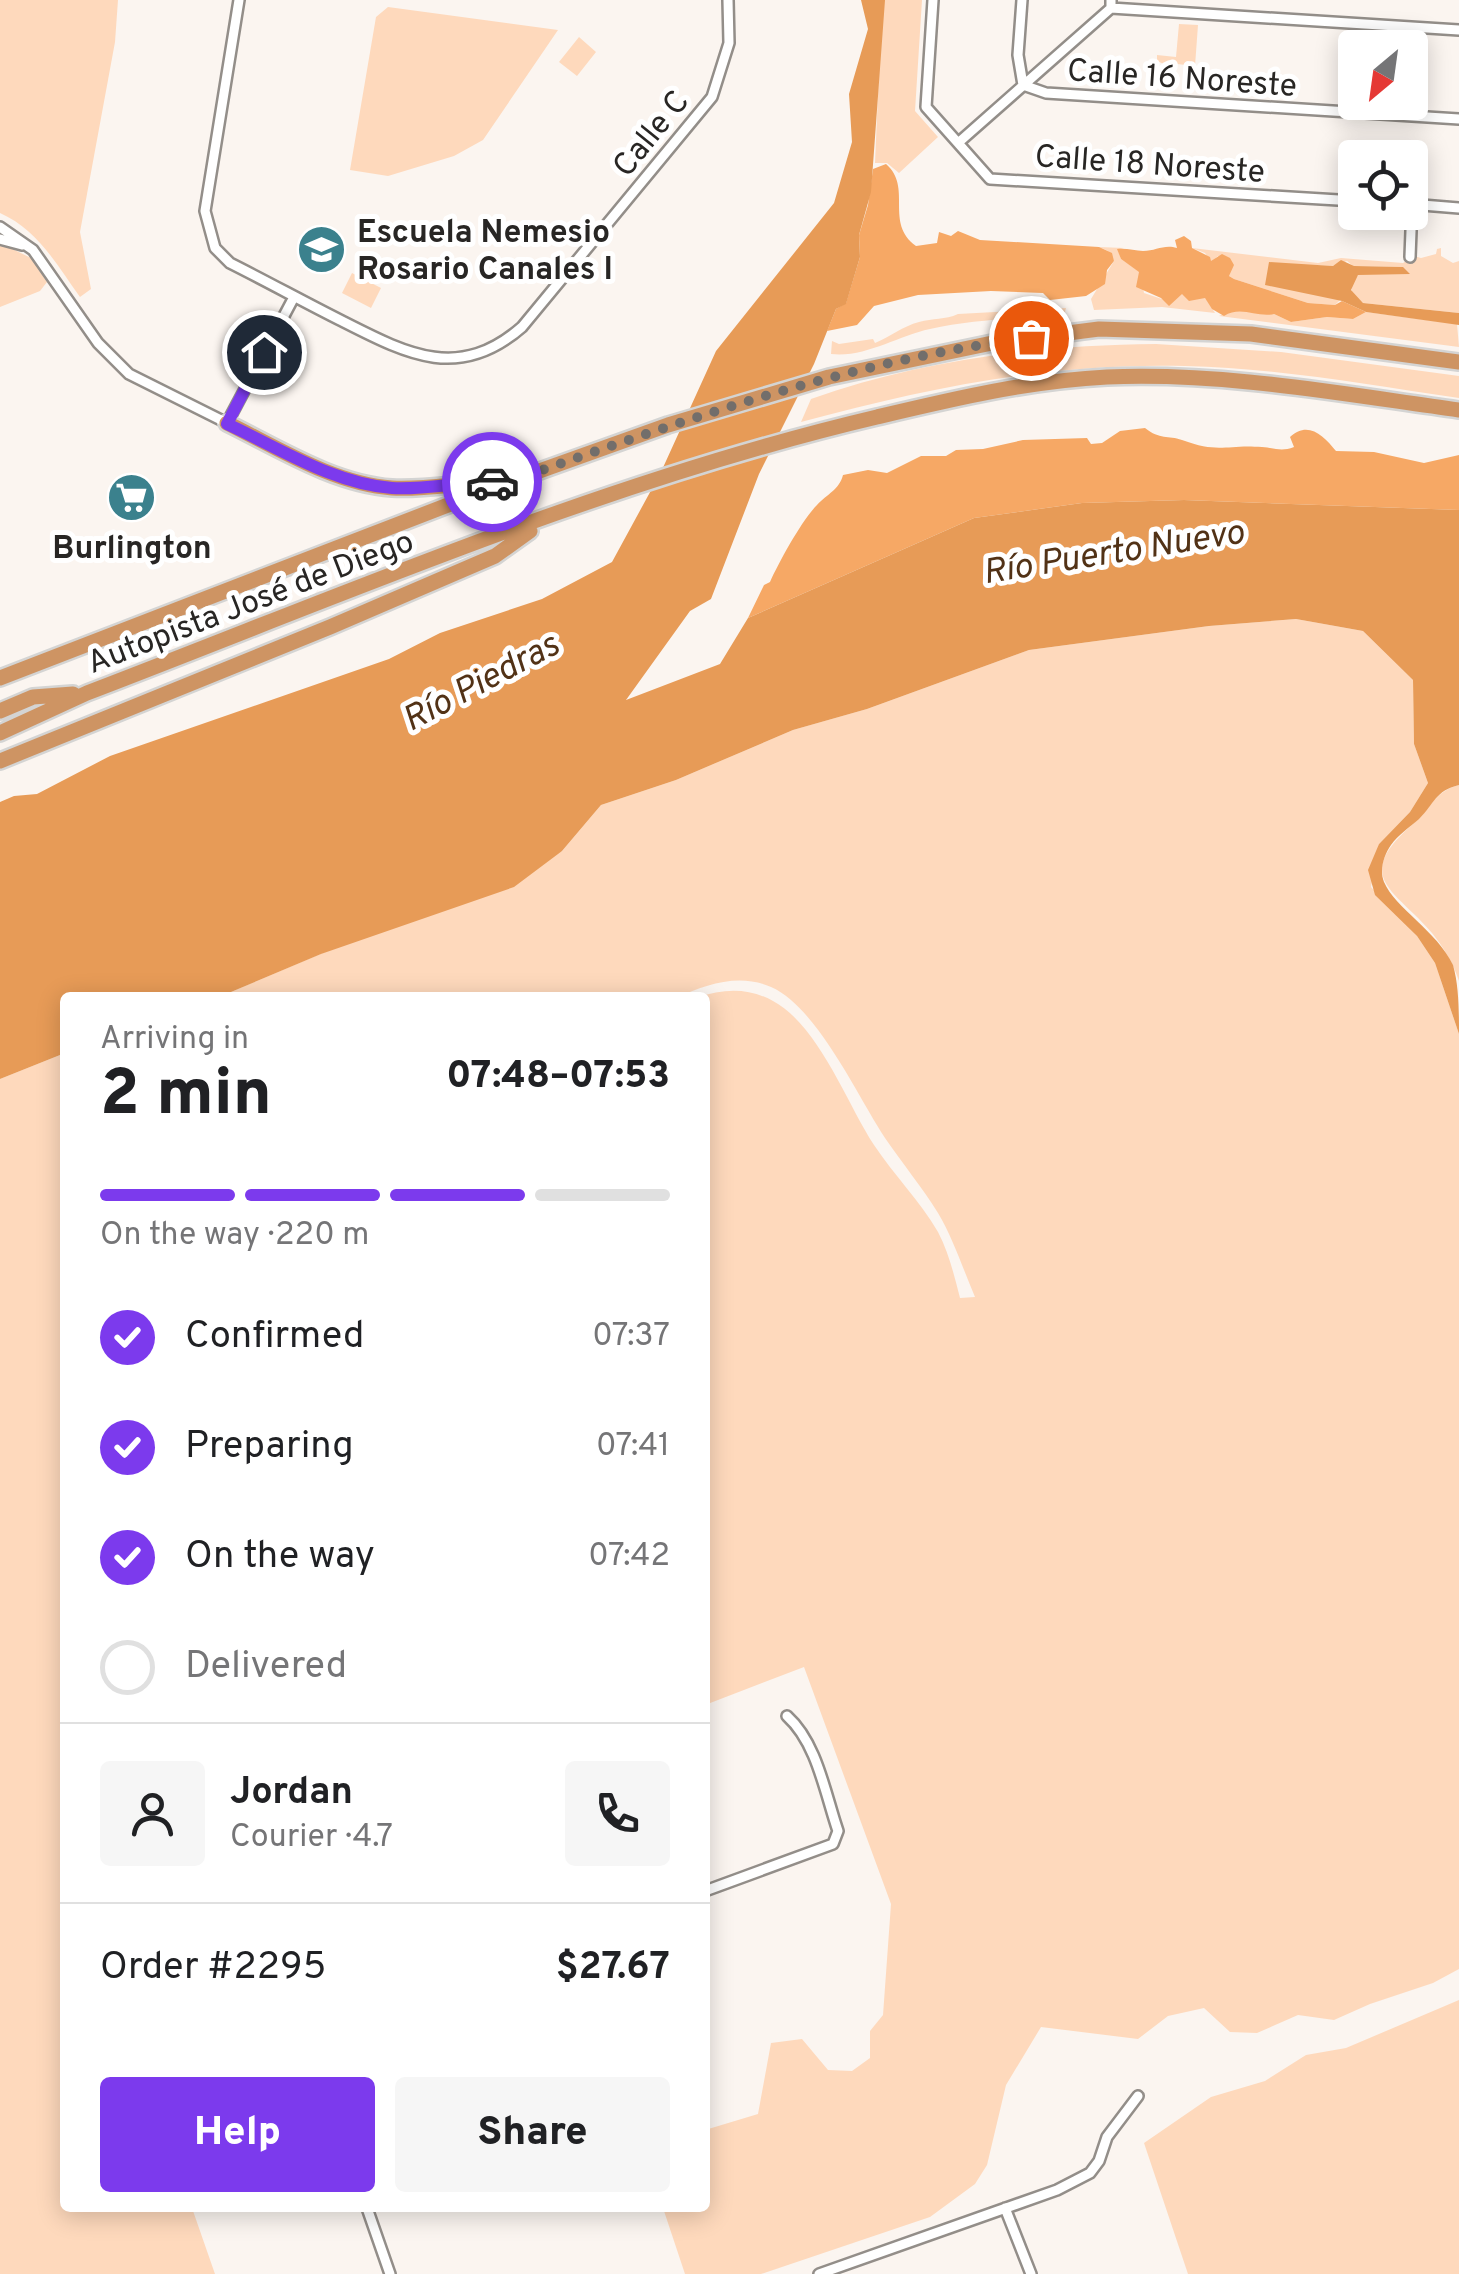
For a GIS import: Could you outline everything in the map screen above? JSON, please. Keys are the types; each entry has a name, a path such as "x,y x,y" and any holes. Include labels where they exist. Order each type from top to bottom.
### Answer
{"highway":[{"name":"Autopista José de Diego","path":"0,678 508,482 668,425 829,377 997,342 1099,330 1251,334 1459,362"},
{"name":"Autopista José de Diego","path":"0,733 86,693 636,486 795,436 1010,386 1106,377 1240,380 1459,410"},
{"path":"227,424 334,474 372,485 416,488 508,482"},
{"path":"0,761 330,628 494,556 550,516"},
{"path":"0,711 32,698 86,693"}],"street":[{"name":"Calle C","path":"240,0 205,211 215,248 230,263 294,297 392,346 426,358 470,356 499,346 522,326 712,97 728,43 728,0"},
{"name":"Calle 18 Noreste","path":"932,0 926,107 990,179 1338,200"},
{"path":"1022,0 1018,55 1023,85"},
{"path":"958,143 1111,4 1459,30"},
{"name":"Calle 16 Noreste","path":"1023,85 1056,95 1459,119"},
{"path":"1428,205 1459,208"},
{"path":"0,228 33,250 98,343 129,374 227,424 294,297"},
{"path":"1410,258 1411,230"},
{"path":"0,239 33,250"},
{"path":"710,1889 833,1844 837,1838 838,1831 804,1735 787,1716"},
{"path":"818,2274 1057,2190 1090,2173 1099,2161 1106,2136 1138,2096"},
{"path":"1004,2208 1031,2274"},
{"path":"369,2212 390,2274"}],"shaded area":[{"path":"0,0 118,0 115,42 80,232 91,289 80,297 36,239 0,213"},
{"path":"882,0 922,0 915,111 938,137 899,173 887,163 875,163"},
{"path":"388,7 558,30 483,140 454,156 388,176 350,170 376,17"},
{"path":"1179,24 1198,25 1195,66 1177,64 1175,69 1157,61 1157,55 1176,57"},
{"path":"579,37 596,52 577,76 559,62"},
{"path":"886,164 898,183 902,227 916,246 937,243 939,232 951,236 958,231 980,240 1099,247 1112,253 1114,261 1107,270 1105,284 1086,296 1050,300 1043,293 991,291 918,295 874,306 857,325 827,331 836,309 846,303 860,257 859,235 873,169"},
{"path":"1184,236 1191,241 1192,248 1211,261 1222,254 1230,258 1234,265 1229,276 1234,279 1308,303 1335,305 1342,301 1366,312 1353,319 1327,317 1291,322 1274,314 1237,312 1224,316 1212,309 1205,298 1189,301 1182,294 1169,306 1136,287 1139,272 1121,259 1117,249 1177,248 1175,240"},
{"path":"0,243 31,258 47,282 40,291 0,307"},
{"path":"1099,247 1124,248 1118,250 1121,259 1140,272 1144,293 1165,300 1182,293 1205,297 1215,313 1162,307 1094,310 1091,299 1114,261 1108,251"},
{"path":"1192,248 1318,263 1341,258 1403,263 1414,256 1436,254 1441,248 1441,256 1453,263 1459,261 1459,313 1363,303 1352,293 1351,286 1358,275 1403,267 1353,266 1347,261 1333,266 1312,265 1340,300 1335,305 1308,303 1234,279 1218,256 1211,262 1205,253"},
{"path":"352,273 381,288 371,308 342,293"},
{"path":"1066,308 1065,312 947,326 856,353 831,354 832,341 839,344 873,339 875,343 913,324 958,314"},
{"path":"1234,310 1274,314 1291,322 1327,317 1353,319 1366,312 1457,324 1459,347 1219,316"},
{"path":"1156,344 1281,352 1459,376 1459,398 1254,370 1135,366 991,380 801,422 811,399 895,374 981,357"},
{"path":"1145,428 1160,436 1215,448 1285,449 1294,447 1290,437 1309,430 1321,435 1336,451 1374,452 1424,463 1459,455 1459,510 1184,500 1082,503 974,518 748,618 805,521 843,475 868,470 887,473 921,456 946,456 956,450 1023,440 1087,438 1091,444 1102,443 1120,431"},
{"path":"1296,619 1363,631 1413,680 1414,744 1428,783 1410,812 1379,844 1371,887 1417,936 1435,963 1459,1034 1459,1969 1433,1983 1334,2020 1298,2015 1257,2033 1230,2032 1204,2008 1168,2016 1138,2039 1041,2027 1006,2085 987,2165 975,2184 930,2217 761,2274 685,2274 664,2212 710,2212 710,2128 758,2114 771,2043 802,2039 828,2070 852,2071 870,2058 870,2031 883,2015 891,1904 804,1667 710,1703 710,994 754,993 773,1001 804,1028 874,1145 938,1232 960,1298 975,1297 938,1213 885,1138 835,1055 804,1013 771,987 735,981 690,992 231,992 562,851 601,805 676,780 793,730 867,709 1029,650 1209,626"},
{"path":"1459,785 1459,981 1440,944 1393,893 1382,871 1394,842 1439,796"},
{"path":"60,1055 60,2212 193,2212 215,2274 0,2274 0,1079"},
{"path":"1459,2000 1459,2274 1188,2274 1144,2143 1211,2097 1265,2081 1306,2055 1346,2048"}],"water":[{"path":"861,0 885,0 871,192 859,235 860,257 846,304 836,309 814,364 759,474 711,599 690,611 626,700 720,664 748,618 974,518 1082,503 1184,500 1459,510 1459,785 1440,794 1394,841 1384,858 1382,873 1389,892 1437,941 1453,965 1459,1034 1435,963 1417,936 1375,895 1368,870 1379,844 1410,812 1428,783 1414,744 1413,680 1363,631 1296,619 1209,626 1029,650 867,709 793,730 676,780 601,805 562,851 514,887 321,954 231,992 60,992 60,1055 0,1079 0,802 37,794 110,756 389,659 440,633 542,599 612,562 661,472 716,351 834,203 852,142 849,94 868,29"},
{"path":"1341,260 1354,266 1403,267 1410,274 1358,275 1351,290 1363,303 1459,313 1459,325 1366,312 1342,301 1265,285 1269,262 1333,266"}],"way so far":[{"path":"492,482 508,482 668,425 829,377 1031,338"}],"place":[{"name":"Escuela Nemesio Rosario Canales I","path":"322,249"},
{"name":"Burlington","path":"132,497"}],"route":[{"path":"264,352 227,424 334,474 372,485 416,488 492,482"}],"water label":[{"name":"Río Puerto Nuevo","path":"1113,551"},
{"name":"Río Piedras","path":"480,681"}]}
